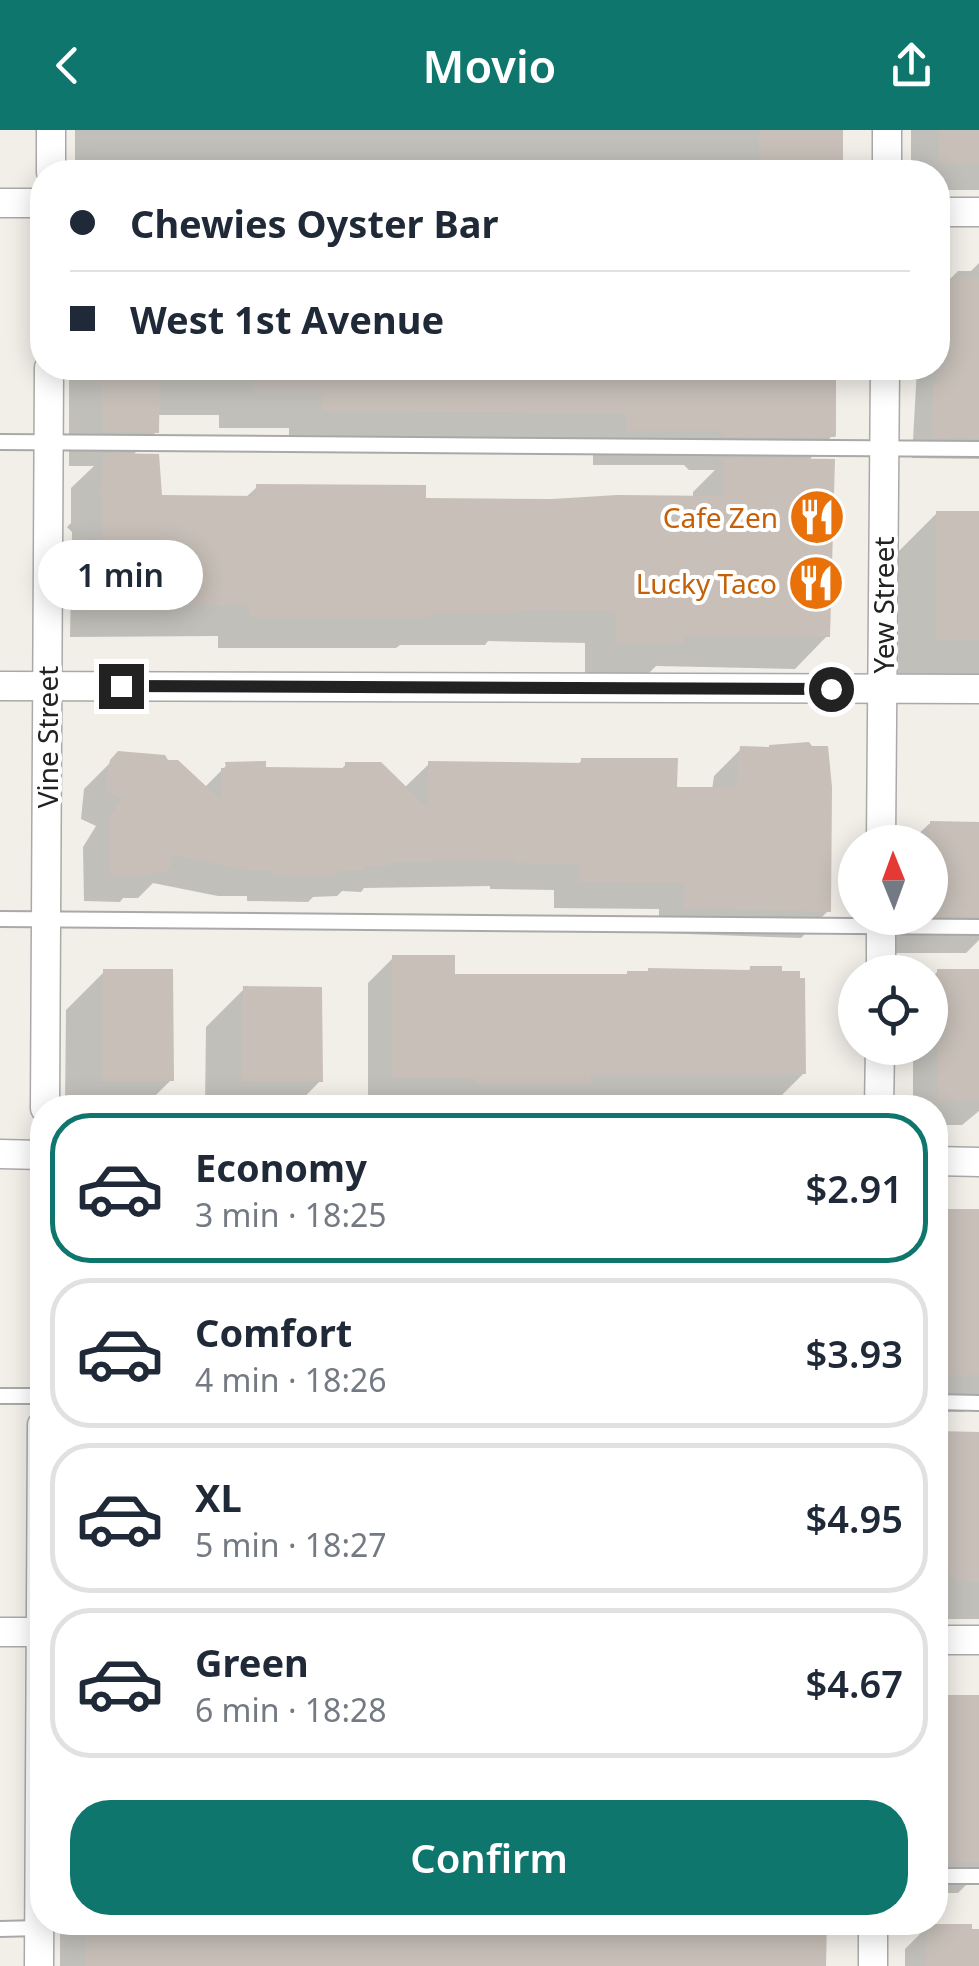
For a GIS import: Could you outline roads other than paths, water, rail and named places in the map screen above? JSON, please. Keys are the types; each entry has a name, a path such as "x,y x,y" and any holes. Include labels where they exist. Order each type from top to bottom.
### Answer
{"street":[{"path":"51,130 51,160"},
{"path":"887,130 887,160"},
{"path":"0,203 30,203"},
{"path":"950,212 979,212"},
{"name":"Vine Street","path":"45,1095 50,380"},
{"name":"Yew Street","path":"881,825 885,380"},
{"path":"0,686 979,689"},
{"path":"880,1065 880,1095"},
{"path":"0,1154 30,1154"},
{"path":"948,1162 979,1162"},
{"path":"0,1632 30,1632"},
{"path":"948,1640 979,1640"},
{"path":"39,1935 39,1966"},
{"path":"873,1966 874,1935"}],"lane":[{"path":"0,442 979,449"},
{"path":"0,919 838,922"},
{"path":"948,925 979,927"},
{"path":"0,1396 30,1396"},
{"path":"948,1402 979,1402"},
{"path":"948,1876 979,1876"},
{"path":"0,1928 30,1928"}],"place":[{"name":"Cafe Zen","path":"817,517"},
{"name":"Lucky Taco","path":"816,583"}]}
